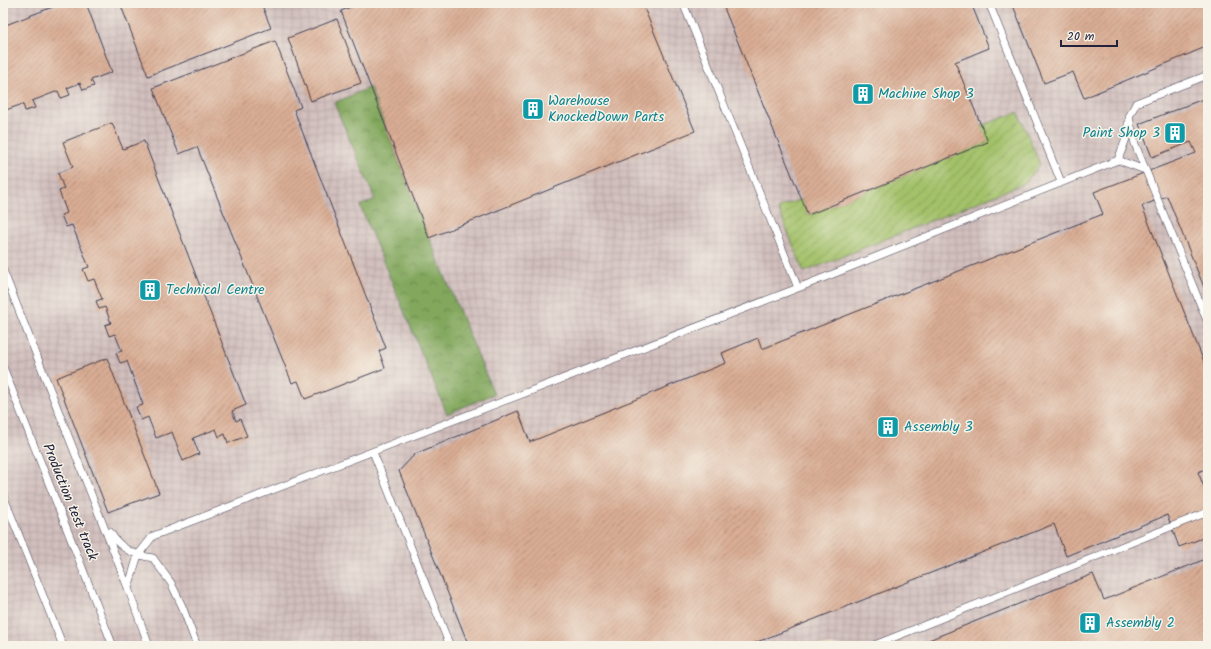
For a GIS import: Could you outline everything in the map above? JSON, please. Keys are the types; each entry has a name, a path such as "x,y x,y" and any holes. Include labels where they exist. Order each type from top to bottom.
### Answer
{"lane":[{"path":"683,3 798,288"},
{"path":"989,3 1061,182"},
{"path":"1118,160 1127,136 1129,117 1136,103 1208,75"},
{"path":"1129,117 1135,144 1208,323"},
{"path":"128,588 138,555 153,536 798,288 1118,160 1133,164 1145,170"},
{"path":"3,270 128,588 149,646"},
{"name":"Production test track","path":"3,367 113,646"},
{"path":"373,452 450,646"},
{"path":"3,495 63,646"},
{"path":"872,646 1208,512"},
{"path":"98,513 115,541 132,553 153,558 171,583 182,606 197,646"}],"shaded area":[{"path":"3,3 1208,3 1208,646 3,646"}],"green space":[{"path":"370,87 429,238 494,394 447,414 360,206 375,199 334,103"},
{"path":"1018,112 1040,164 1025,183 804,272 778,208 801,199 808,215 987,142 981,126"}],"building":[{"path":"63,3 86,3 112,72 91,80 94,86 83,90 80,83 67,88 70,95 61,98 58,91 32,101 35,108 25,111 23,104 3,111 3,26"},
{"path":"120,3 261,3 271,28 148,76"},
{"name":"Warehouse KnockedDown Parts","path":"360,3 642,3 695,131 429,238 341,11"},
{"name":"Machine Shop 3","path":"722,3 971,3 989,48 955,62 988,142 808,215"},
{"path":"1012,3 1208,3 1208,46 1084,98 1073,72 1044,83"},
{"path":"337,19 361,83 311,101 288,38"},
{"name":"Technical Centre","path":"275,41 301,107 294,110 386,348 379,351 385,368 305,399 298,381 292,383 197,147 179,154 153,88"},
{"name":"Assembly 3","path":"1208,97 1208,297 1167,196 1142,206 1208,372 1208,468 1198,472 1208,497 1208,499 1205,500 1208,508 1208,536 1179,547 1167,515 1066,556 1054,524 747,646 469,646 399,471 415,454 518,411 530,442 726,363 722,353 758,338 762,349 1103,214 1094,192 1196,153 1191,142 1152,157 1139,124"},
{"name":"Technical Centre","path":"112,123 123,149 144,141 246,405 232,411 236,421 240,419 247,436 228,443 225,434 219,437 216,429 193,438 199,454 183,461 172,432 156,438 148,417 141,420 136,407 143,405 127,361 120,363 116,353 122,351 115,334 109,336 105,325 111,323 105,307 99,309 96,301 102,299 94,279 88,281 83,269 89,267 72,225 66,227 61,215 67,213 59,191 64,189 58,173 73,167 63,142"},
{"path":"107,358 159,493 108,512 56,378"},
{"name":"Assembly 2","path":"1208,558 1208,646 914,646 1093,574 1104,600"}],"place":[{"name":"Machine Shop 3","path":"863,94"},
{"name":"Warehouse KnockedDown Parts","path":"533,109"},
{"name":"Paint Shop 3","path":"1175,133"},
{"name":"Technical Centre","path":"150,290"},
{"name":"Assembly 3","path":"888,427"},
{"name":"Assembly 2","path":"1090,623"}]}
